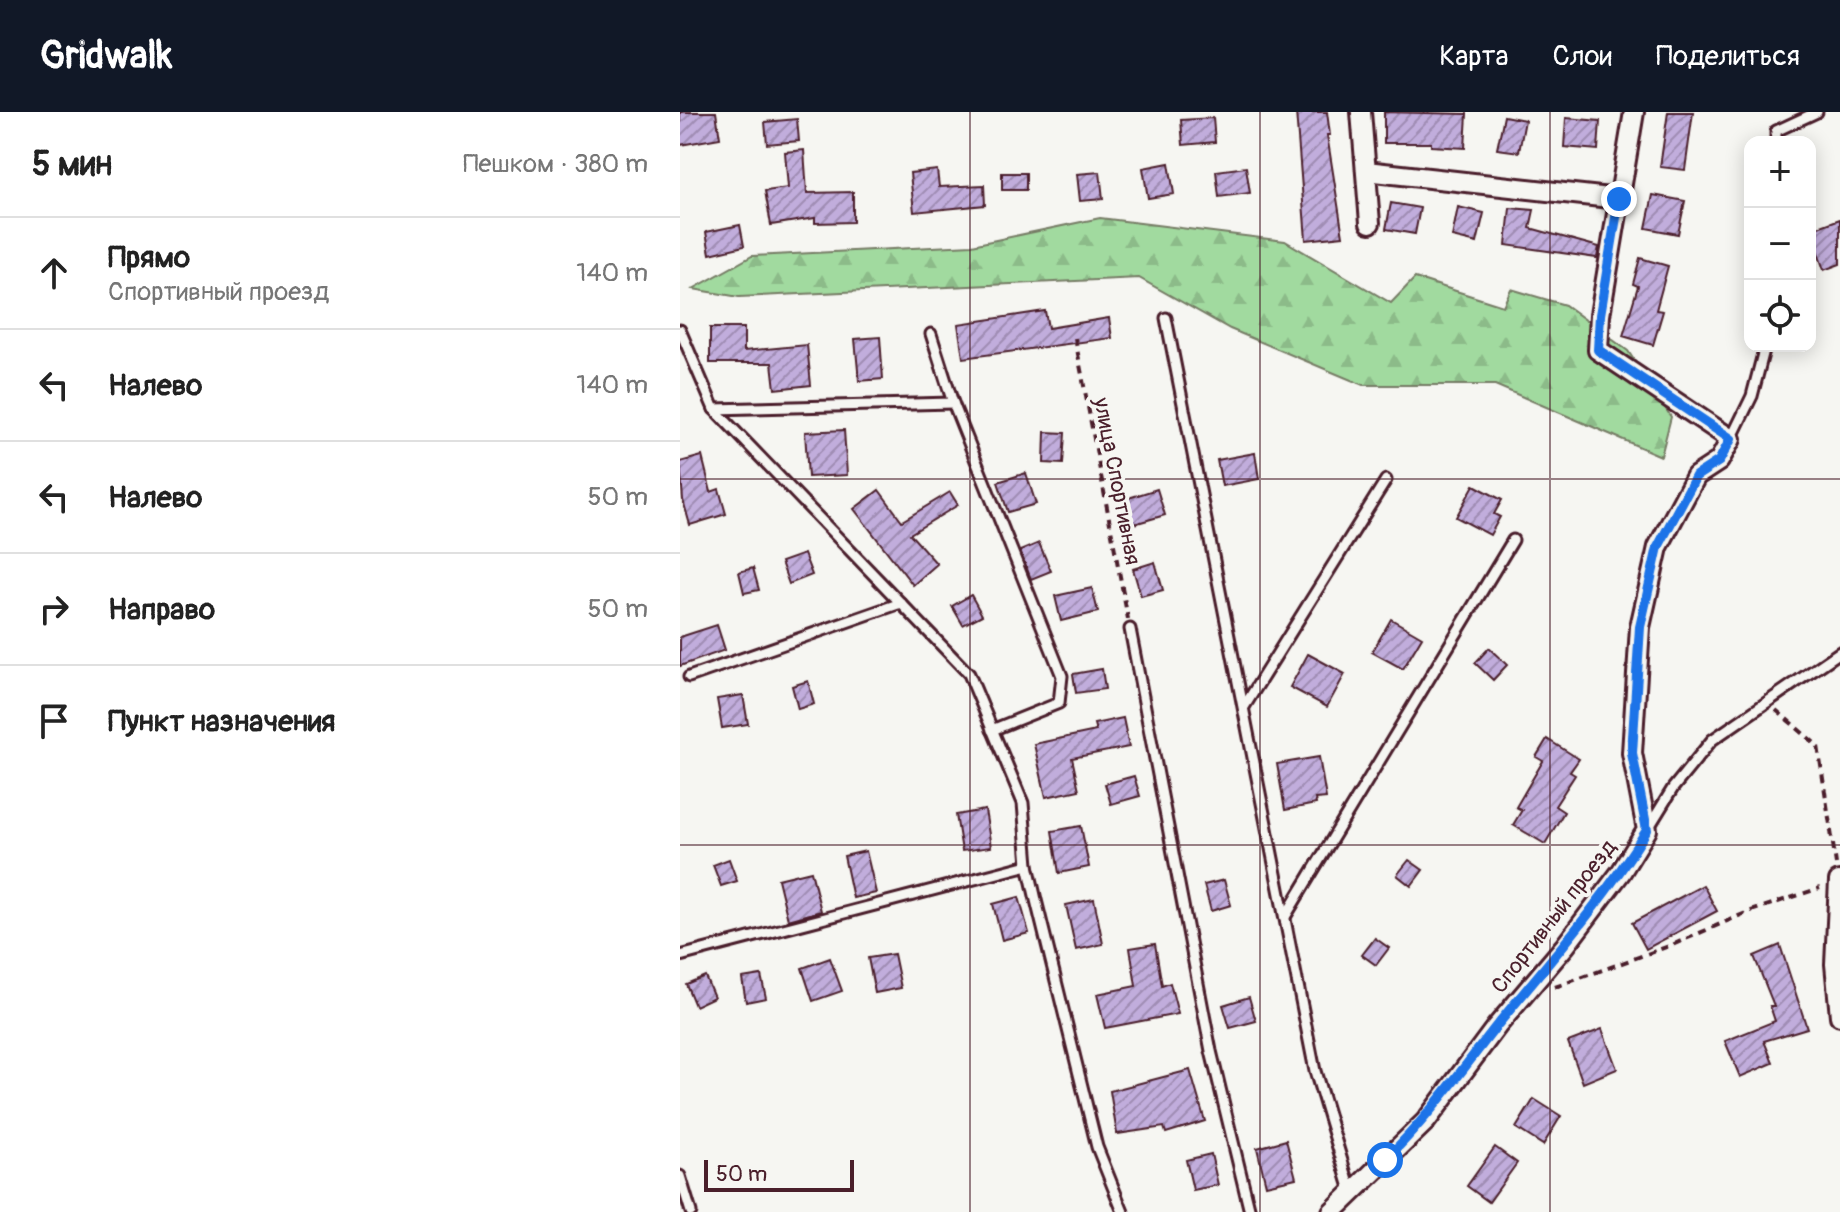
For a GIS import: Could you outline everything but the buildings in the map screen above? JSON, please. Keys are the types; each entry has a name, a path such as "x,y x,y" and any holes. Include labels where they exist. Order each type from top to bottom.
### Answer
{"street":[{"path":"1361,112 1370,223"},
{"path":"1634,112 1600,315 1598,350 1731,439 1719,461 1696,476 1658,547 1640,627 1632,753 1647,830"},
{"path":"1366,171 1619,199"},
{"name":"Спортивный проезд","path":"1332,1212 1426,1121 1621,872 1647,830"},
{"path":"1840,880 1835,964 1840,1016"}],"lane":[{"path":"1776,136 1776,131 1817,112"},
{"path":"1166,318 1315,1071 1351,1191"},
{"path":"680,330 714,409 969,674 1023,803 1028,865 1097,1147 1123,1212"},
{"path":"931,334 953,403 1062,676 1059,703 992,730"},
{"path":"1731,439 1752,396 1763,352"},
{"path":"714,409 953,403"},
{"path":"1244,707 1386,480"},
{"path":"1285,917 1513,540"},
{"path":"689,677 901,603"},
{"path":"1130,629 1211,1051 1250,1212"},
{"name":"Спортивный проезд","path":"1647,830 1673,788 1712,740 1840,652"},
{"path":"680,956 1028,865"},
{"path":"680,1176 691,1212"}],"path":[{"name":"улица Спортивная","path":"1075,338 1130,629"},
{"path":"1522,996 1587,978 1748,912 1840,880 1818,746 1766,702"}],"green space":[{"path":"1100,218 1285,241 1391,303 1415,278 1503,306 1511,289 1565,305 1628,351 1671,417 1661,456 1495,385 1363,385 1230,329 1139,278 739,297 693,289 752,256 972,245"}],"route":[{"path":"1385,1160 1426,1121 1497,1026 1565,946 1621,872 1647,830 1632,753 1640,627 1658,547 1696,476 1719,461 1731,439 1598,350 1600,315 1619,199"}]}
